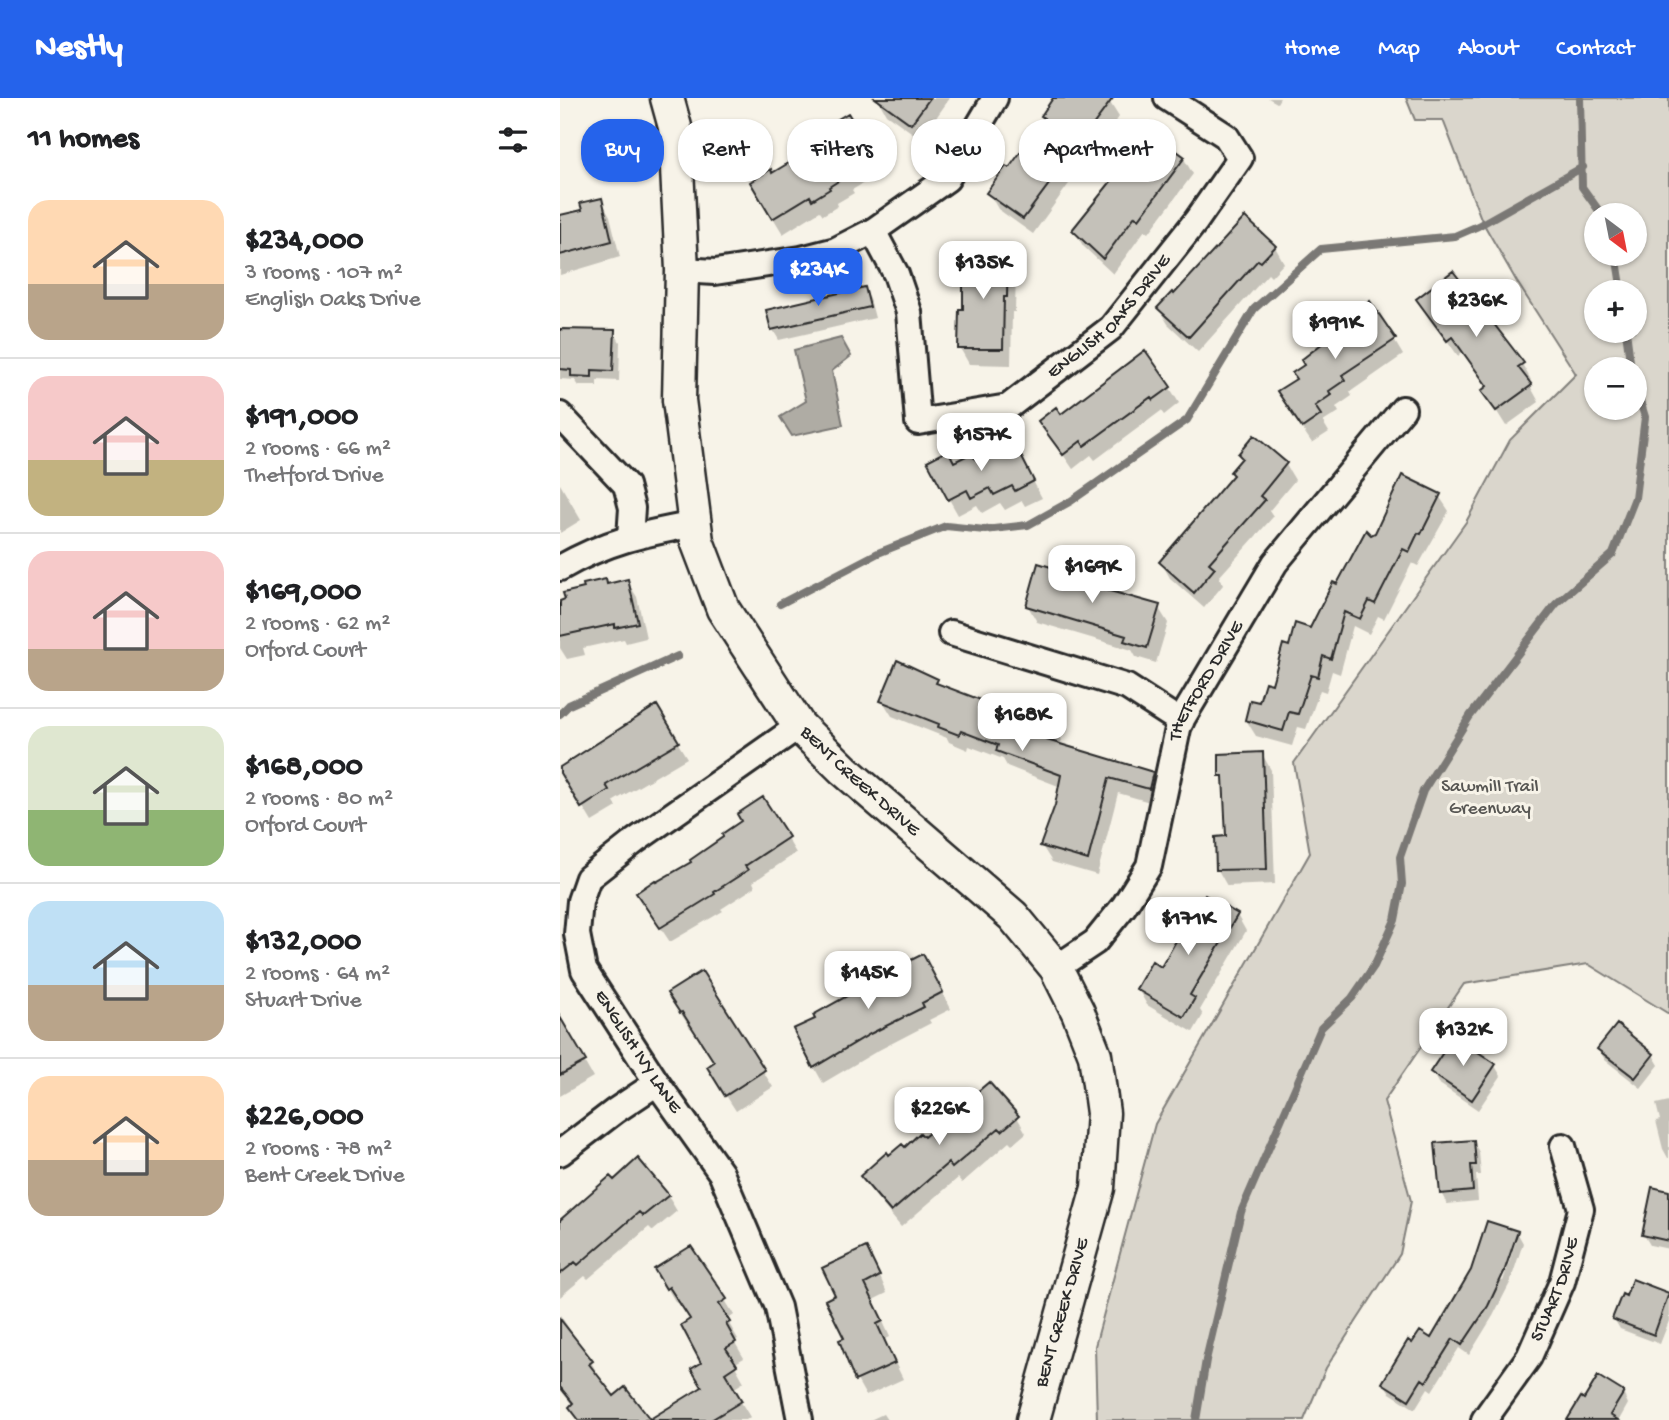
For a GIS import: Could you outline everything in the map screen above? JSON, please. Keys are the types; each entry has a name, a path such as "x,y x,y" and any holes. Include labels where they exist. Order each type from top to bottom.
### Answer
{"street":[{"name":"BENT CREEK DRIVE","path":"667,98 675,127 681,270 679,400 697,541 723,609 799,726 844,770 1013,916 1056,968 1095,1055 1103,1113 1098,1188 1033,1420"},
{"path":"681,270 715,272 801,259 836,250 873,231 947,179 995,98"},
{"name":"ENGLISH OAKS DRIVE","path":"873,231 896,274 909,313 918,422 1008,407 1111,328 1196,221 1240,158 1226,136 1167,98"},
{"name":"THETFORD DRIVE","path":"1056,968 1095,942 1125,906 1149,866 1181,722 1275,563 1403,409"},
{"path":"560,415 626,485 632,508 630,537"},
{"path":"560,568 591,550 630,537 695,524"},
{"path":"951,633 1128,687 1181,722"},
{"name":"ENGLISH IVY LANE","path":"799,726 635,841 589,878 579,901 577,933 584,970 657,1083 721,1173 778,1307 800,1420"},
{"path":"560,1153 657,1083"},
{"name":"STUART DRIVE","path":"1484,1420 1529,1357 1562,1282 1581,1209 1563,1146"}],"green space":[{"name":"Sawmill Trail Greenway","path":"1406,98 1669,98 1669,1014 1588,964 1464,984 1384,1101 1411,1201 1400,1254 1326,1368 1304,1420 1097,1420 1095,1346 1155,1124 1310,853 1294,763 1466,522 1510,440 1576,374 1517,282 1482,221 1443,120 1415,120"}],"shaded area":[{"path":"841,338 851,356 832,371 843,425 792,436 780,417 806,401 794,350"}],"building":[{"path":"875,98 930,98 915,119 911,119 911,124"},
{"path":"1053,98 1113,98 1097,119 1043,119 1041,116"},
{"path":"848,113 852,119 838,119"},
{"path":"1176,150 1185,157 1176,169"},
{"path":"1019,154 1019,182 1051,182 1023,219 986,193 994,182 1005,182 1005,167 1009,168"},
{"path":"787,164 787,182 837,182 812,200 810,196 772,219 750,182 773,182 773,172"},
{"path":"1111,182 1166,182 1139,219 1135,216 1103,259 1072,230"},
{"path":"602,198 612,241 560,255 560,215 582,210 580,203"},
{"path":"1245,217 1276,246 1261,262 1258,260 1189,337 1157,308 1172,292 1174,294"},
{"path":"963,252 1008,252 1003,349 958,349 959,309 963,309"},
{"path":"1453,271 1524,363 1518,367 1532,385 1496,411 1481,391 1487,386 1452,337 1447,341 1416,299"},
{"path":"865,287 870,307 771,330 766,310"},
{"path":"1370,301 1396,339 1342,375 1345,380 1329,391 1331,395 1315,406 1321,415 1302,428 1277,391 1296,379 1292,373 1304,365 1301,360 1333,335 1329,329"},
{"path":"560,329 615,330 613,371 592,370 592,377 571,376 571,370 560,369"},
{"path":"1145,350 1171,387 1153,400 1151,397 1084,446 1081,441 1063,455 1038,421 1056,407 1061,414"},
{"path":"1254,435 1287,463 1260,496 1265,500 1209,563 1215,568 1194,593 1159,562 1233,475 1230,472 1242,458 1238,454"},
{"path":"1015,444 1034,481 1015,491 1012,486 994,495 990,488 971,498 967,490 948,500 927,461 948,450 954,462 972,453 975,459 994,449 997,453"},
{"path":"1402,475 1441,494 1421,534 1418,533 1409,552 1403,549 1375,604 1369,601 1360,619 1344,612 1331,659 1323,656 1318,677 1311,675 1298,714 1289,712 1283,731 1245,720 1250,700 1259,702 1265,682 1272,684 1283,644 1289,646 1295,623 1310,628 1333,582 1337,584 1366,530 1371,535 1375,533"},
{"path":"1038,563 1080,576 1078,582 1160,605 1147,648 1124,641 1126,636 1026,606"},
{"path":"606,579 607,584 628,579 638,623 615,628 615,624 560,636 560,601 565,599 563,593 584,588 583,584"},
{"path":"897,660 938,679 936,683 1031,719 1033,715 1054,723 1047,740 1153,772 1149,789 1109,778 1088,860 1040,846 1055,805 1061,775 996,751 998,745 961,731 959,735 938,727 939,724 880,701"},
{"path":"657,705 679,742 606,785 609,790 581,808 560,773 560,767"},
{"path":"1263,752 1267,869 1216,870 1215,837 1226,836 1223,776 1219,776 1219,754"},
{"path":"763,797 789,837 745,866 748,870 714,892 715,894 660,928 636,893 691,862 690,860 741,821 737,814"},
{"path":"1205,895 1238,914 1190,995 1195,998 1184,1017 1136,989 1152,961 1161,967 1190,911 1195,913"},
{"path":"923,954 943,992 922,1003 924,1007 870,1034 813,1068 793,1029 815,1019 813,1015 849,995 867,986 869,989 905,971 901,965"},
{"path":"702,971 765,1070 725,1096 707,1067 714,1062 667,993"},
{"path":"560,1017 586,1061 560,1075"},
{"path":"1617,1024 1654,1054 1635,1078 1597,1049"},
{"path":"1454,1036 1496,1064 1472,1100 1430,1072"},
{"path":"989,1082 1019,1116 1002,1131 999,1128 952,1168 948,1163 891,1212 860,1176 887,1152 889,1155 902,1144 905,1147 920,1133 924,1137"},
{"path":"1474,1140 1476,1165 1471,1165 1473,1191 1440,1194 1435,1143"},
{"path":"638,1158 669,1195 643,1216 639,1212 578,1265 575,1262 560,1274 560,1220 610,1176 614,1180"},
{"path":"1652,1187 1669,1191 1669,1241 1642,1235"},
{"path":"1487,1221 1518,1231 1504,1272 1488,1306 1462,1345 1453,1339 1426,1382 1422,1379 1409,1400 1382,1383 1408,1340 1412,1343 1420,1331 1431,1338 1471,1270"},
{"path":"691,1246 727,1299 719,1304 730,1322 726,1324 736,1342 726,1348 737,1365 725,1373 742,1401 711,1420 579,1420 569,1407 573,1403 560,1387 560,1319 593,1361 589,1364 614,1396 625,1387 650,1419 702,1387 691,1369 701,1363 681,1325 690,1319 654,1269"},
{"path":"866,1247 880,1276 865,1284 883,1321 877,1324 895,1363 855,1381 839,1340 844,1338 825,1300 835,1295 822,1268"},
{"path":"1632,1279 1669,1293 1654,1335 1612,1319 1622,1294 1626,1296"},
{"path":"1598,1376 1624,1392 1610,1415 1618,1420 1567,1420 1581,1397 1584,1399"}],"waterway":[{"path":"1580,98 1582,187 1593,203"},
{"path":"780,604 878,553 946,526 985,530 1028,525 1071,501 1187,420 1254,309 1321,249 1455,236 1478,226 1583,167"},
{"path":"1618,266 1620,280"},
{"path":"1628,343 1629,357"},
{"path":"1196,1420 1206,1360 1241,1212 1321,1028 1352,998 1374,966 1395,920 1402,884 1400,857 1423,791 1470,716 1556,604 1613,554 1635,498 1645,420"},
{"path":"560,714 569,705 678,656"}]}
